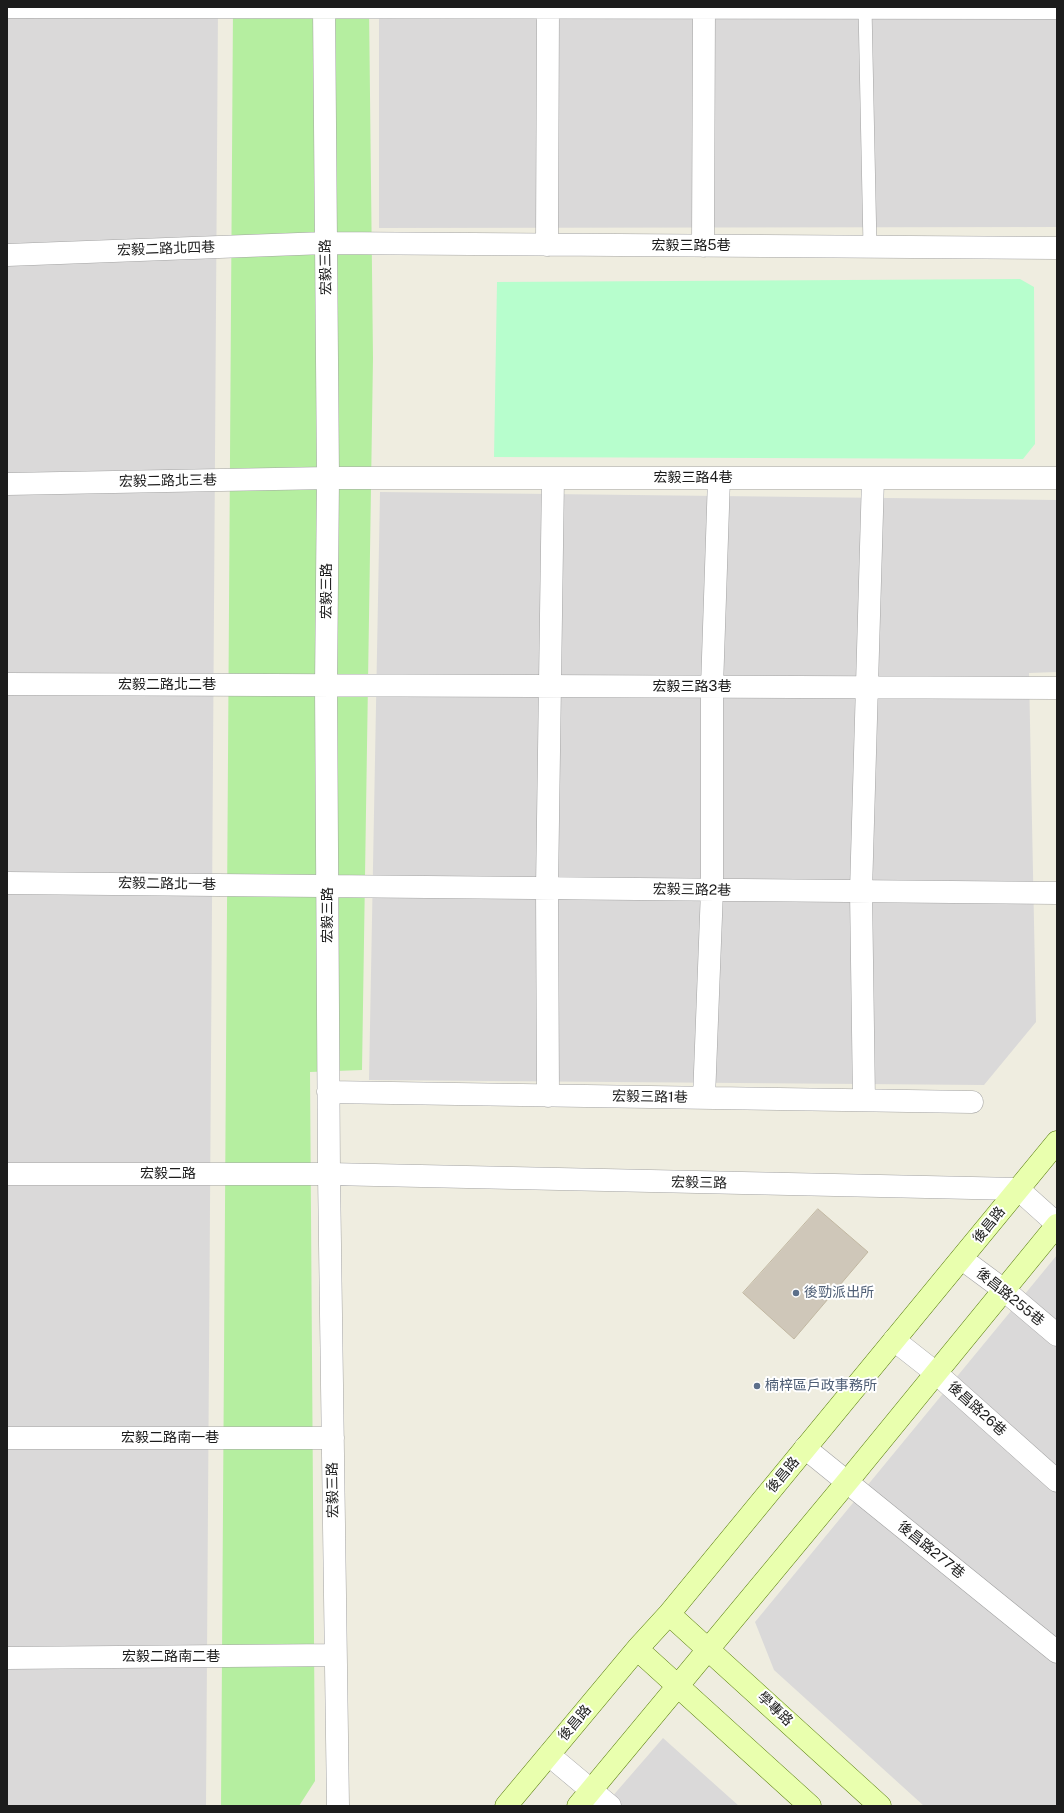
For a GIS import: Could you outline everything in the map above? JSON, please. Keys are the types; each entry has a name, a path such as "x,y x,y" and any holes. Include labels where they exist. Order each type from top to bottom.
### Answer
{"street":[{"path":"7,7 1057,8"},
{"name":"宏毅三路","path":"324,7 328,478 326,686 328,1092 338,1806"},
{"path":"547,245 548,7"},
{"path":"703,246 704,7"},
{"name":"宏毅三路5巷","path":"325,243 1057,248"},
{"name":"宏毅二路北四巷","path":"7,255 325,243"},
{"name":"宏毅三路4巷","path":"328,478 1057,478"},
{"name":"宏毅二路北三巷","path":"7,484 328,478"},
{"path":"548,1096 547,888 553,478"},
{"path":"704,1098 712,890 712,687 719,478"},
{"path":"864,1100 861,891 873,478"},
{"name":"宏毅二路北二巷","path":"7,684 326,686"},
{"name":"宏毅三路3巷","path":"326,686 1057,688"},
{"name":"宏毅二路北一巷","path":"7,883 328,886"},
{"name":"宏毅三路2巷","path":"328,886 1057,894"},
{"name":"宏毅三路1巷","path":"328,1092 972,1102"},
{"name":"後昌路","path":"506,1806 637,1649 669,1614 1057,1142"},
{"name":"宏毅二路","path":"7,1174 329,1174"},
{"name":"宏毅三路","path":"329,1174 1018,1190"},
{"path":"584,1798 847,1482 1057,1225 1018,1190"},
{"name":"後昌路255巷","path":"962,1259 1004,1290 1057,1335"},
{"name":"後昌路26巷","path":"894,1340 936,1373 1057,1480"},
{"name":"宏毅二路南一巷","path":"7,1438 332,1438"},
{"name":"後昌路277巷","path":"805,1448 1057,1652"},
{"name":"學專路","path":"669,1614 880,1806"},
{"path":"637,1649 810,1806"},
{"name":"宏毅二路南二巷","path":"7,1658 335,1655"},
{"path":"549,1755 584,1798 610,1806"}],"lane":[{"path":"865,7 870,247"}],"shaded area":[{"path":"7,7 218,7 206,1806 7,1806"},
{"path":"379,7 1057,7 1057,227 379,228"},
{"path":"380,492 1057,500 1057,672 1029,673 1036,1022 984,1085 369,1080"},
{"path":"1057,1255 1057,1806 924,1806 774,1670 755,1622"},
{"path":"663,1738 739,1806 604,1806"}],"green space":[{"path":"233,7 369,7 373,358 362,1070 310,1072 315,1781 299,1806 221,1806"},
{"path":"1020,279 1034,287 1035,444 1023,459 494,457 497,282"}],"building":[{"path":"818,1209 868,1252 794,1339 743,1293"}],"place":[{"name":"後勁派出所","path":"796,1293"},
{"name":"楠梓區戶政事務所","path":"757,1386"}]}
